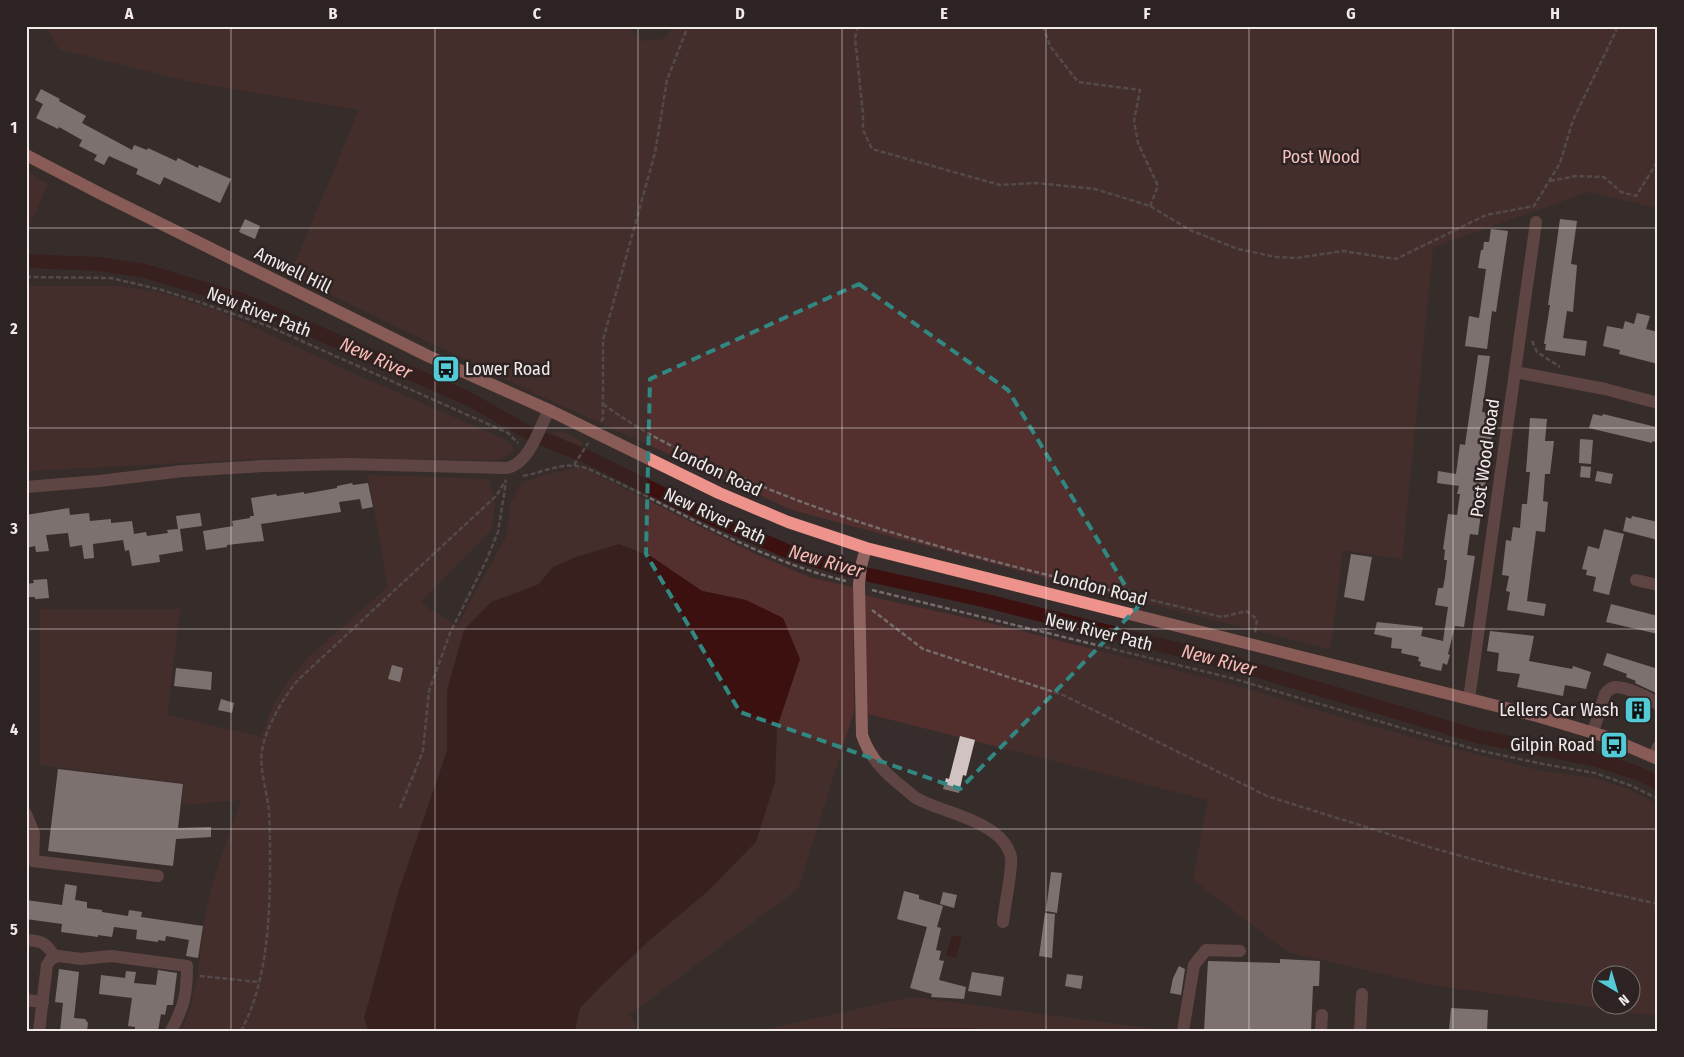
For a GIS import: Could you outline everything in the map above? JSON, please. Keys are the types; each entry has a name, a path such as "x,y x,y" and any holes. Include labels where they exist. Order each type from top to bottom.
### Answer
{"main road":[{"name":"Amwell Hill","path":"26,155 428,356 548,410"},
{"name":"London Road","path":"548,410 719,493 788,522 866,548 1469,699 1593,732 1656,754"}],"street":[{"name":"Post Wood Road","path":"1469,699 1536,222"},
{"path":"1515,372 1605,389 1658,403"},
{"path":"26,486 99,481 182,471 263,466 347,464 507,468 521,461 526,446 540,428 548,410"},
{"path":"866,548 860,576 862,735 866,749 890,777 919,800 954,812 984,826 1006,843 1011,859 1003,922"},
{"path":"1636,580 1658,585"},
{"path":"1593,732 1608,690 1617,687 1648,697 1658,704"},
{"path":"26,814 34,834 34,861 158,876"},
{"path":"26,940 36,941 48,946 55,957"},
{"path":"1182,1031 1194,965 1206,950 1240,951"},
{"path":"39,1031 47,965 51,959 59,956 81,959 111,956 187,970 186,989 181,1012 171,1031"},
{"path":"1360,1031 1362,994"},
{"path":"26,1000 43,1002"},
{"path":"1321,1031 1322,1016"}],"path":[{"path":"593,432 603,419 602,340 655,153 667,80 688,26"},
{"path":"858,26 855,38 863,130 872,149 1000,185 1036,183 1095,188 1150,206 1190,230 1238,249 1297,258 1343,250 1396,259 1486,215 1534,206 1560,163 1573,120 1616,32 1616,26"},
{"path":"1043,26 1050,46 1078,82 1140,90 1134,121 1138,143 1158,186 1150,206"},
{"path":"1550,181 1576,176 1604,177 1621,192 1636,196 1658,161"},
{"name":"New River Path","path":"26,277 111,278 196,300 268,326 458,410 508,433 526,446"},
{"path":"1522,322 1537,352 1561,367"},
{"path":"603,404 624,420 656,438 716,467 784,496 851,520 1008,564 1222,617 1246,612 1257,619 1258,624 1252,644"},
{"path":"532,474 558,466 574,465 579,460 584,448"},
{"name":"New River Path","path":"574,465 598,474 792,565 825,576 860,576 874,591 1231,678 1477,750 1595,773 1632,786 1658,799"},
{"path":"242,1031 252,1006 266,947 270,902 269,810 261,759 265,738 276,714 288,692 298,680 496,496 506,479 498,532 486,561 450,633 429,691 423,751 400,808"},
{"path":"868,603 872,610 923,649 1063,695 1267,796 1445,852 1534,876 1658,904"},
{"path":"187,970 258,982"}],"highlighted area":[{"path":"859,284 1008,390 1138,607 960,789 740,712 646,554 650,379"}],"green space":[{"name":"Post Wood","path":"45,26 626,26 643,41 664,39 674,26 1658,26 1658,208 1588,192 1433,247 1402,559 1343,550 1330,649 1070,584 792,510 543,397 290,275 359,110 191,82 59,49"},
{"path":"26,171 48,184 26,233"},
{"path":"26,286 120,286 161,293 219,311 357,375 504,439 515,449 502,459 493,460 274,458 26,471"},
{"path":"561,431 581,441 582,447 550,433"},
{"path":"581,467 755,554 812,578 853,587 854,711 798,889 629,1015 640,1031 575,1031 579,1008 651,939 708,891 775,782 777,727 800,659 746,600 702,591 651,557 619,545 576,557 553,567 447,690 447,751 398,893 364,1019 369,1031 181,1031 193,999 209,899 241,800 182,805 184,783 40,765 40,609 180,609 167,715 261,737 271,710 286,684 309,657 388,587 368,475 489,479 495,505 491,530 420,603 457,626 507,535 511,502 523,482 544,475"},
{"path":"863,595 981,621 1230,684 1371,726 1541,771 1594,778 1630,790 1658,804 1658,1016 1642,1014 1642,964 1592,964 1592,1007 1431,985 1288,952 1193,880 1208,800 868,714"},
{"path":"912,997 1163,1030 1003,1031 967,1028 893,1028 849,1031 759,1031"}],"shaded area":[{"path":"619,544 652,557 702,591 746,600 783,618 800,659 777,727 775,782 756,842 708,891 651,939 580,1008 575,1031 369,1031 364,1019 398,893 447,751 447,690 464,630 491,602 539,584 553,567 576,557"},
{"path":"952,935 962,937 956,958 946,955"},
{"path":"893,1028 967,1028 1003,1031 849,1031"}],"building":[{"path":"41,89 86,116 82,123 132,150 134,145 147,150 148,148 176,161 178,158 198,168 199,165 231,179 220,203 164,177 160,185 136,174 138,169 109,156 104,165 94,160 97,155 79,146 82,140 59,127 58,129 36,118 43,104 35,100"},
{"path":"245,219 260,226 255,239 239,232"},
{"path":"1560,219 1577,221 1571,264 1577,265 1573,312 1567,311 1563,338 1587,341 1585,356 1545,350 1546,344 1544,344 1550,305 1548,305"},
{"path":"1491,229 1508,231 1496,312 1492,311 1487,349 1465,346 1469,316 1479,318 1486,269 1478,268 1481,250 1483,250 1484,242 1489,242"},
{"path":"1637,313 1650,316 1646,329 1658,332 1658,364 1619,354 1620,350 1603,346 1607,326 1623,329 1625,321 1634,324"},
{"path":"1478,355 1490,356 1482,412 1495,414 1478,535 1470,534 1467,555 1475,556 1464,627 1455,626 1447,665 1443,663 1441,671 1420,666 1419,657 1401,653 1402,649 1391,648 1392,638 1374,634 1377,622 1423,627 1421,636 1443,641 1448,607 1435,605 1438,588 1443,588 1445,577 1447,560 1444,560 1445,550 1443,549 1448,514 1457,515 1460,494 1457,494 1459,486 1437,483 1438,471 1456,474 1460,444 1465,445"},
{"path":"1593,414 1602,416 1603,414 1656,427 1658,443 1589,428"},
{"path":"1530,418 1547,419 1545,441 1554,441 1550,474 1545,474 1543,501 1548,502 1545,532 1536,531 1527,601 1546,604 1544,616 1507,610 1510,592 1506,591 1509,576 1502,575 1506,540 1511,541 1513,527 1520,528 1522,504 1527,504 1530,472 1526,472"},
{"path":"1580,439 1593,440 1591,464 1579,463"},
{"path":"1581,466 1591,467 1590,478 1580,477"},
{"path":"1597,471 1613,474 1611,484 1595,481"},
{"path":"352,483 353,485 368,483 373,507 362,509 360,499 339,502 341,512 261,524 264,541 227,545 227,547 206,550 203,531 233,526 232,521 254,516 251,498 276,494 277,496 304,492 304,494 337,488 337,486"},
{"path":"69,508 70,515 89,513 90,521 111,519 111,523 132,521 134,534 146,532 147,536 168,533 167,530 178,529 176,516 200,513 202,526 180,529 183,551 159,555 160,562 132,566 129,550 125,551 123,540 93,544 94,558 84,559 82,545 70,547 68,533 46,535 49,551 36,552 35,546 26,548 26,515"},
{"path":"1632,516 1658,522 1658,540 1623,531 1626,517 1631,519"},
{"path":"1604,529 1624,534 1609,595 1593,591 1596,577 1586,575 1587,570 1582,569 1588,546 1599,549"},
{"path":"1351,554 1372,557 1364,601 1344,597"},
{"path":"47,579 49,598 35,599 35,597 26,597 26,584 34,583 33,580"},
{"path":"1611,604 1658,616 1658,634 1606,622"},
{"path":"1490,631 1534,636 1529,661 1572,669 1573,666 1591,672 1586,689 1565,685 1563,696 1517,687 1520,674 1497,671 1499,653 1487,651"},
{"path":"1607,653 1658,669 1658,688 1656,693 1635,683 1636,681 1626,677 1627,674 1603,665"},
{"path":"392,665 403,668 400,682 388,679"},
{"path":"176,668 212,672 211,690 174,686"},
{"path":"221,699 234,703 232,713 218,710"},
{"name":"Lellers Car Wash","path":"1630,699 1650,709 1646,720 1625,713"},
{"path":"960,736 975,740 966,776 963,775 959,793 943,789 946,778 949,779"},
{"path":"58,769 183,784 178,828 211,827 211,837 176,839 173,866 48,851"},
{"path":"1051,872 1062,873 1057,913 1046,911"},
{"path":"65,884 77,886 75,900 87,902 87,908 128,916 129,910 142,912 141,917 203,926 198,958 186,956 189,940 166,936 165,941 158,940 158,942 136,939 137,930 114,927 112,937 98,935 98,937 61,932 62,924 26,919 26,900 62,905"},
{"path":"904,891 919,895 919,899 943,906 937,927 941,928 936,950 941,951 939,960 944,961 939,980 966,987 964,999 931,997 932,994 910,988 927,927 897,919"},
{"path":"943,892 957,895 954,908 940,904"},
{"path":"1045,913 1055,914 1052,958 1039,956"},
{"path":"1280,959 1320,961 1319,986 1313,986 1311,1031 1204,1031 1208,961 1280,963"},
{"path":"1179,966 1185,969 1181,995 1170,993 1173,978"},
{"path":"59,969 79,972 74,1018 85,1019 88,1023 87,1031 60,1031 63,1003 55,1002"},
{"path":"158,970 177,973 173,1005 167,1005 165,1015 161,1014 158,1031 135,1031 135,1027 128,1026 132,998 99,994 101,975 125,978 126,971 136,972 134,983 156,985"},
{"path":"972,972 1004,977 1001,996 968,991"},
{"path":"1067,974 1083,976 1081,989 1065,986"},
{"path":"1451,1008 1488,1010 1487,1031 1449,1031"}],"waterway":[{"name":"New River","path":"26,261 100,264 145,271 245,301 467,398 533,435 583,455 716,520 796,555 860,573 983,600 1235,664 1480,737 1598,760 1637,773 1658,783"}],"place":[{"name":"Lower Road","path":"446,369"},
{"name":"Lellers Car Wash","path":"1638,710"},
{"name":"Gilpin Road","path":"1614,745"}]}
